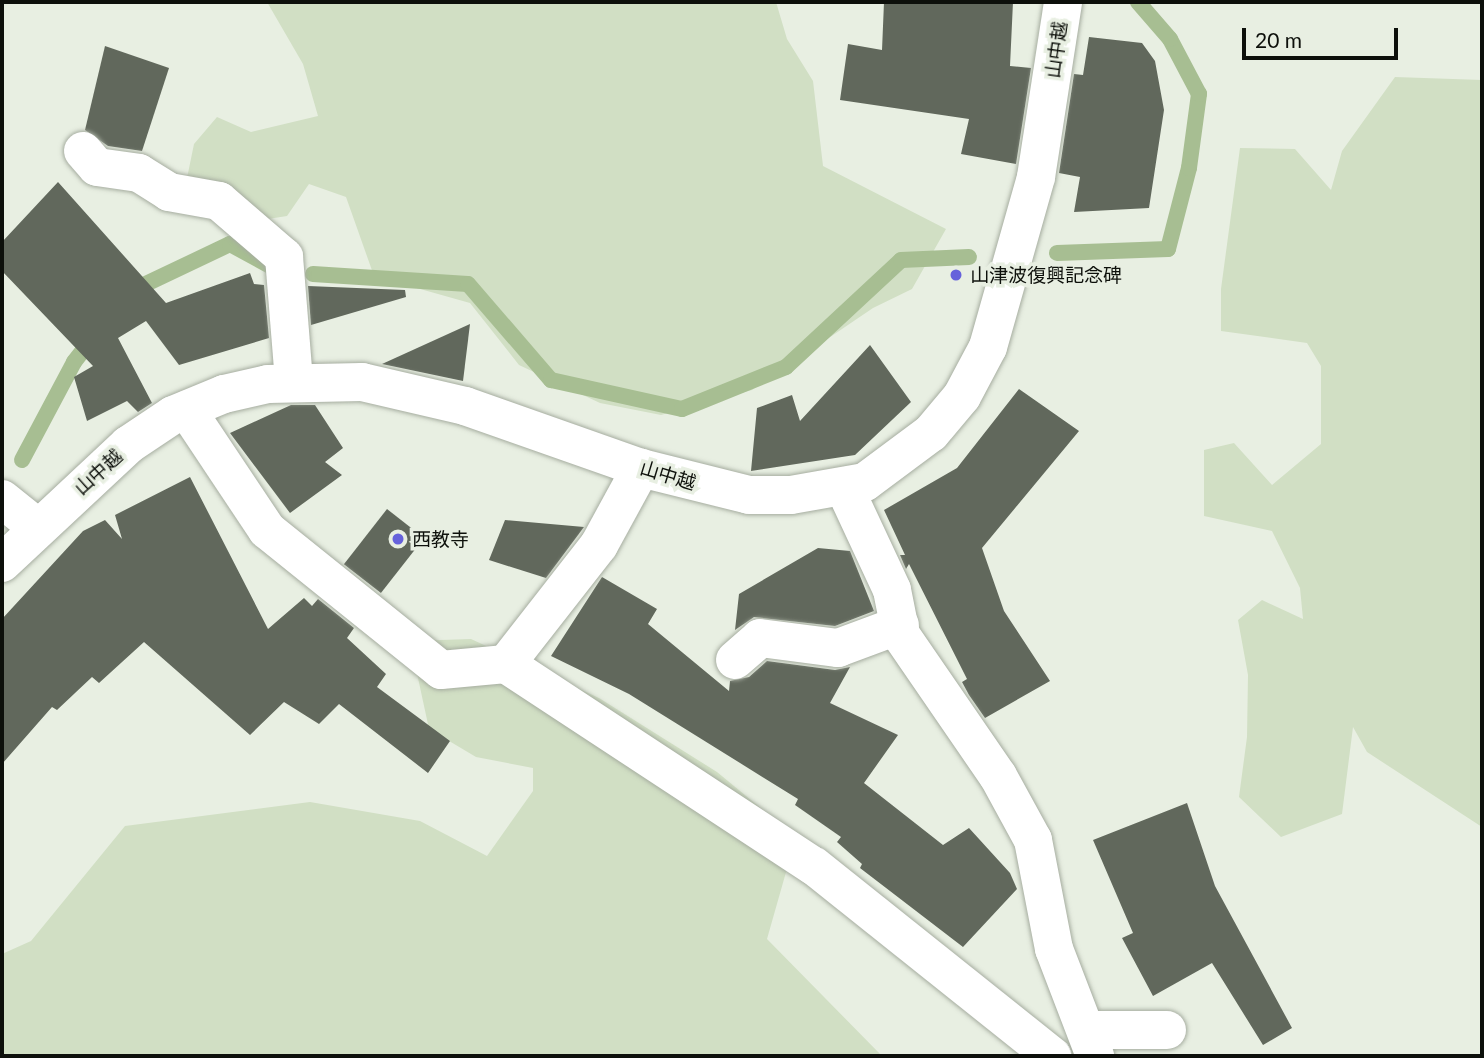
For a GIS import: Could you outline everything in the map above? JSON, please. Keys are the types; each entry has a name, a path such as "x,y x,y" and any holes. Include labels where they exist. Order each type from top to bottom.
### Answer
{"street":[{"name":"山中越","path":"2,563 128,445 187,410 224,394 294,382 362,382 465,406 641,468 749,495 845,489 885,469 931,433 962,396 988,347 1036,177 1063,2"},
{"path":"83,151 97,167 139,173 169,192 219,201 284,257 294,382"},
{"path":"187,410 267,530 441,670 506,664 814,866 1052,1056"},
{"path":"506,664 599,545 641,468"},
{"path":"845,489 871,538 901,635 998,776 1033,840 1054,948 1091,1043 1167,1030"},
{"path":"2,499 38,528"},
{"path":"734,660 760,638 838,648 900,625"}],"green space":[{"path":"267,2 776,2 787,39 813,81 823,166 946,229 912,289 873,308 752,390 661,415 600,403 519,365 470,303 374,276 346,197 309,184 287,216 255,221 186,183 194,144 217,117 251,132 318,116 303,64"},
{"path":"1395,77 1482,80 1482,827 1367,752 1353,727 1342,814 1281,837 1239,797 1247,737 1248,675 1238,620 1262,600 1303,619 1300,588 1272,531 1204,516 1204,450 1234,443 1272,485 1321,444 1321,366 1307,343 1221,331 1221,289 1240,148 1295,149 1331,190 1342,151"},
{"path":"471,639 599,698 717,772 796,837 767,939 882,1056 2,1056 2,954 31,941 125,826 310,802 420,821 487,856 533,791 533,768 476,757 429,729 410,641"}],"building":[{"path":"884,2 1013,2 1010,66 1031,68 1016,164 961,154 969,119 840,100 848,44 882,50"},
{"path":"1089,37 1142,43 1155,61 1164,110 1149,208 1074,212 1080,177 1059,173 1074,74 1083,75"},
{"path":"105,46 169,68 142,151 108,146 85,130"},
{"path":"58,182 166,303 250,273 254,284 264,285 269,338 179,365 146,321 118,338 152,403 138,412 127,401 87,421 74,377 93,366 2,271 2,242"},
{"path":"308,286 405,290 406,297 311,325"},
{"path":"470,324 463,381 382,364"},
{"path":"870,345 911,402 855,455 751,471 757,408 792,395 800,421"},
{"path":"1019,389 1079,431 982,548 1004,611 1050,681 985,718 962,682 967,679 909,564 906,569 900,555 905,555 884,510 957,468"},
{"path":"291,405 315,405 343,448 325,462 342,475 290,513 230,433"},
{"path":"190,477 268,629 304,598 312,606 318,599 354,628 347,638 386,674 377,687 450,741 428,773 339,704 319,724 284,702 250,735 144,642 99,683 92,677 57,710 52,707 2,764 2,619 83,531 105,520 122,539 115,515"},
{"path":"387,509 424,538 381,593 344,564"},
{"path":"505,520 584,527 546,578 489,560"},
{"path":"818,548 850,551 874,611 835,626 754,617 735,630 739,594"},
{"path":"602,577 657,609 648,624 729,691 730,681 749,677 767,661 835,670 850,667 830,703 898,735 864,783 943,845 969,828 1010,873 1017,889 963,947 860,868 862,864 837,842 841,837 795,805 798,799 629,694 551,656"},
{"path":"1187,803 1215,886 1292,1028 1263,1045 1212,963 1153,996 1122,938 1133,933 1093,840"}],"waterway":[{"path":"1057,253 1168,249 1189,168 1199,94 1170,39 1138,2"},
{"path":"131,291 230,244 274,268"},
{"path":"313,274 468,284 551,380 682,409 786,367 901,260 969,257"},
{"path":"22,460 74,362 93,338"}],"place":[{"name":"山津波復興記念碑","path":"956,275"},
{"name":"西教寺","path":"398,539"}]}
